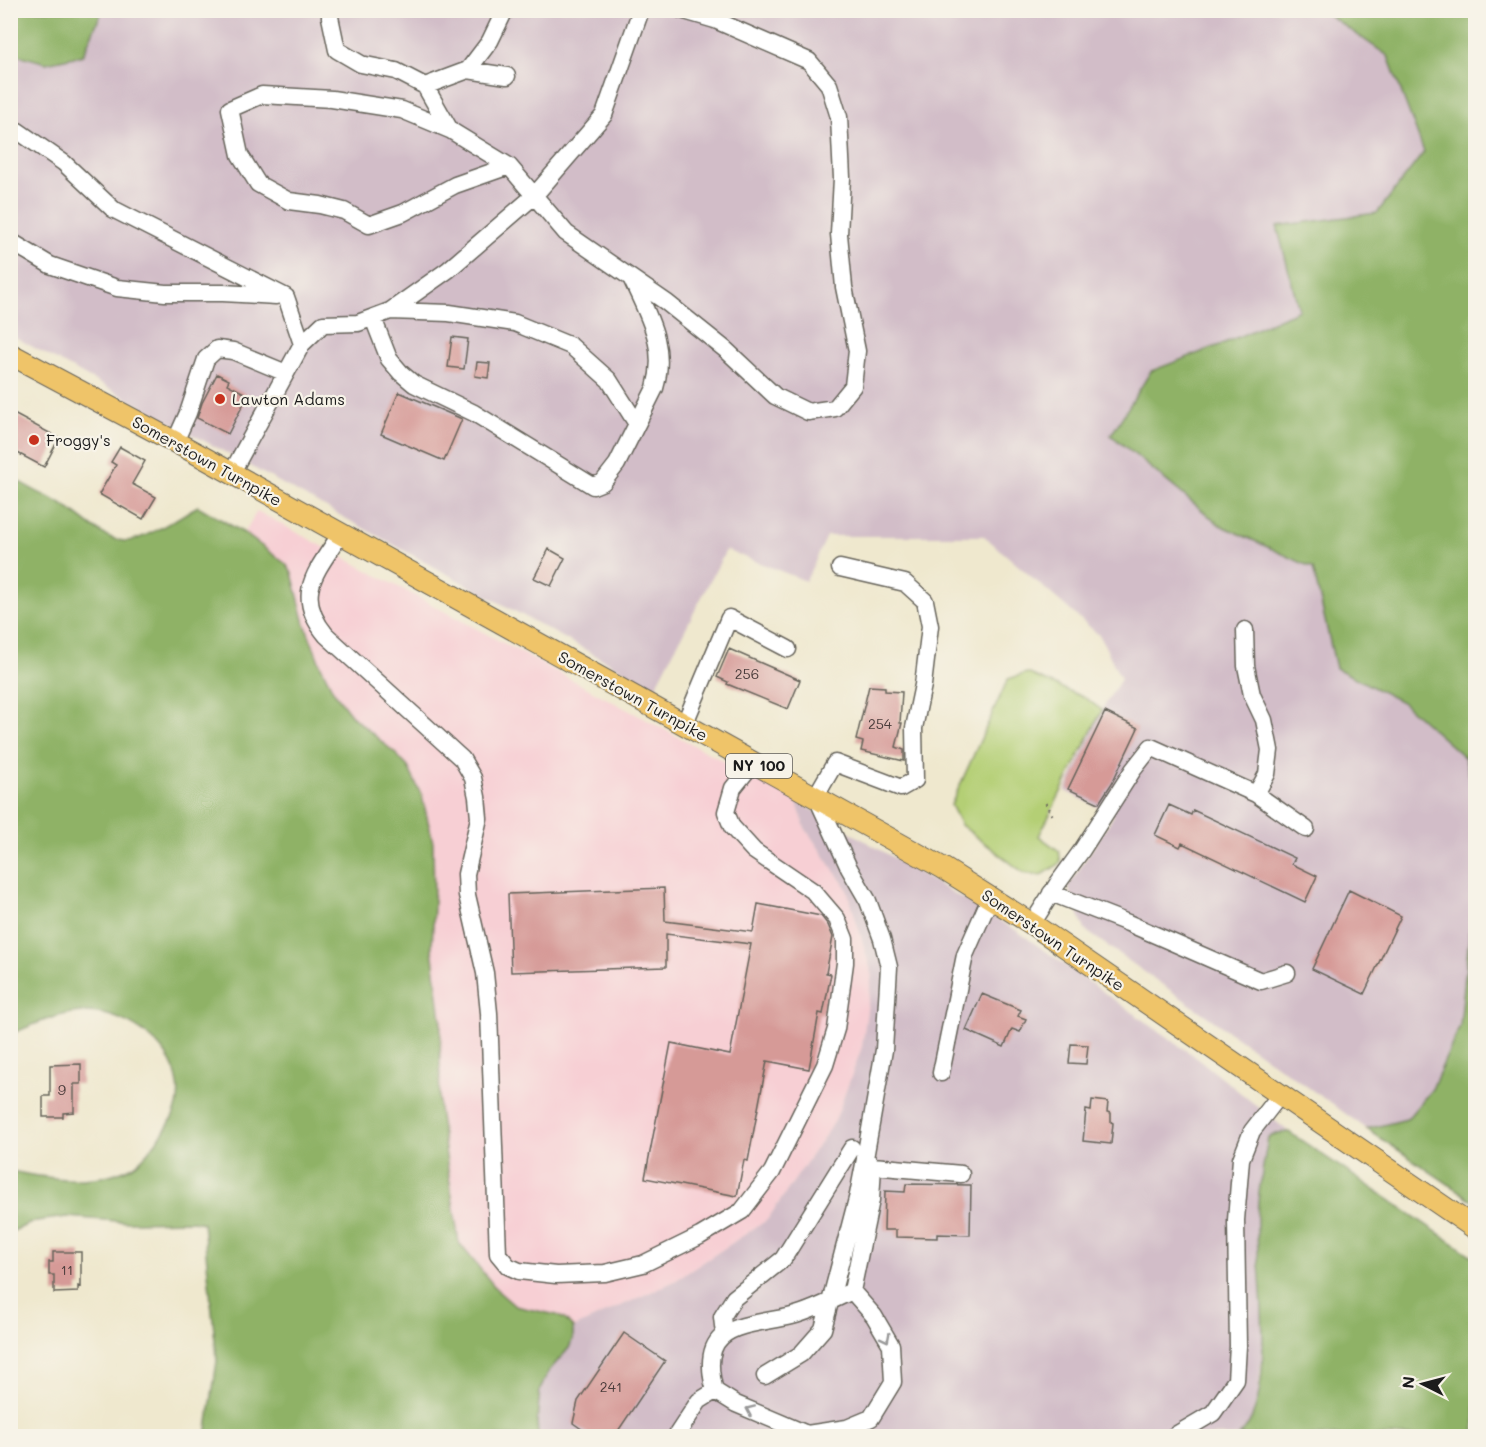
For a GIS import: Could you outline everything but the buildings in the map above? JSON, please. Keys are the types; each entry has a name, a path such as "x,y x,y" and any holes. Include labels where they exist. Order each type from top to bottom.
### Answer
{"main road":[{"name":"Somerstown Turnpike","path":"10,354 175,442 816,796 991,896 1476,1229"}],"lane":[{"path":"332,10 330,17 337,50 361,64 396,71 425,86 450,130"},
{"path":"468,70 490,41 505,10"},
{"path":"231,474 302,344 323,324 358,323 390,311 448,270 534,196 604,115 641,10"},
{"path":"509,166 456,185 403,213 369,225 344,211 320,204 289,201 258,184 240,154 230,109 262,95 332,99 402,110 450,130 509,166 566,233 666,302 726,350 775,396 808,412 835,408 853,386 857,351 844,287 839,234 842,178 839,117 829,85 809,61 715,20 681,10"},
{"path":"425,86 468,70 507,76"},
{"path":"10,130 18,131 64,163 113,209 286,297 302,344"},
{"path":"10,241 50,265 117,288 165,293 223,293 286,297"},
{"path":"373,318 389,359 414,384 474,413 593,486 603,482 618,464 655,388 661,361 654,331 632,279"},
{"path":"390,311 449,313 515,323 571,346 609,380 637,424"},
{"path":"175,442 188,413 206,359 217,349 233,351 286,374"},
{"path":"340,535 312,577 309,591 310,610 315,622 326,635 462,759 473,778 479,818 466,874 467,895 485,973 489,1013 498,1254 508,1266 519,1270 556,1275 605,1273 643,1264 700,1236 742,1211 772,1172 821,1073 836,1029 845,963 845,939 837,920 813,891 754,850 732,827 726,812 733,788 753,762"},
{"path":"765,1376 801,1354 823,1329 858,1195 884,1050 890,967 868,901 849,868 816,796 835,763 901,788 915,780 914,728 923,685 930,626 925,601 905,583 840,568"},
{"path":"684,724 729,618 788,649"},
{"path":"1245,630 1246,666 1252,695 1264,720 1270,750 1267,774 1256,794"},
{"path":"1032,924 1051,893 1083,850 1133,770 1151,747 1256,794 1306,829"},
{"path":"1051,893 1128,923 1260,981 1287,973"},
{"path":"941,1073 965,955 991,896"},
{"path":"1174,1437 1213,1413 1236,1380 1238,1346 1236,1220 1241,1159 1252,1131 1281,1095"},
{"path":"863,1158 961,1174"},
{"path":"852,1291 871,1200 863,1158"},
{"path":"724,1334 723,1317 734,1299 783,1259 863,1158"},
{"path":"852,1291 874,1316 891,1346 893,1382 871,1418 847,1428 807,1434 736,1404 715,1391 711,1374 713,1350 724,1334 743,1324 795,1316 852,1291"},
{"path":"676,1437 699,1401 715,1391"}],"path":[{"path":"1046,803 1052,815"}],"shaded area":[{"path":"102,10 927,10 967,20 982,10 1323,10 1388,56 1424,151 1377,213 1277,226 1299,310 1220,345 1151,370 1220,525 1313,568 1336,668 1402,702 1465,758 1475,796 1475,880 1460,1026 1432,1089 1407,1119 1367,1129 1085,930 1068,887 1114,815 1065,791 1104,706 1121,679 1100,636 984,536 827,536 806,581 726,550 655,688 11,335 10,53 46,63 83,55"},
{"path":"257,511 796,800 805,828 847,889 872,974 862,1047 835,1121 767,1220 675,1281 573,1328 557,1315 515,1306 499,1292 459,1243 439,1109 441,1019 432,948 434,905 432,885 408,767 353,717 334,692 320,664 305,624 292,573 286,564 244,533"},
{"path":"796,800 1017,931 1201,1061 1289,1132 1277,1133 1268,1139 1259,1195 1263,1339 1258,1397 1247,1429 1239,1436 538,1436 540,1389 549,1371 569,1348 573,1338 573,1328 675,1281 767,1220 835,1121 862,1047 872,974 847,889 805,828"}],"green space":[{"path":"10,11 102,11 83,55 46,63 11,53"},
{"path":"927,11 982,11 967,20"},
{"path":"1323,11 1475,11 1475,796 1465,758 1402,702 1336,668 1313,568 1220,525 1111,435 1151,371 1220,345 1299,310 1277,226 1377,213 1424,152 1388,56"},
{"path":"11,476 63,505 102,533 118,540 127,541 143,537 198,506 244,533 286,564 292,573 305,624 320,664 334,692 353,717 408,767 422,796 433,842 432,948 441,1019 439,1109 459,1243 499,1292 515,1306 557,1315 573,1328 573,1338 569,1348 549,1371 540,1389 538,1436 206,1436 217,1361 203,1223 193,1221 129,1222 67,1217 36,1221 11,1232 11,1171 56,1178 87,1179 117,1173 131,1167 145,1156 163,1134 177,1106 178,1087 174,1070 165,1054 153,1040 120,1019 84,1012 65,1014 11,1034"},
{"path":"1027,673 1085,698 1102,710 1039,836 1059,851 1061,863 1042,875 1024,873 961,825 951,805 1008,679"},
{"path":"1475,880 1475,1202 1367,1129 1407,1119 1432,1089 1460,1026"},
{"path":"1289,1132 1475,1258 1475,1436 1239,1436 1251,1419 1258,1396 1262,1368 1262,1307 1257,1218 1262,1172 1268,1138 1277,1133"}],"place":[{"name":"Lawton Adams","path":"220,399"},
{"name":"Froggy's","path":"34,440"}]}
